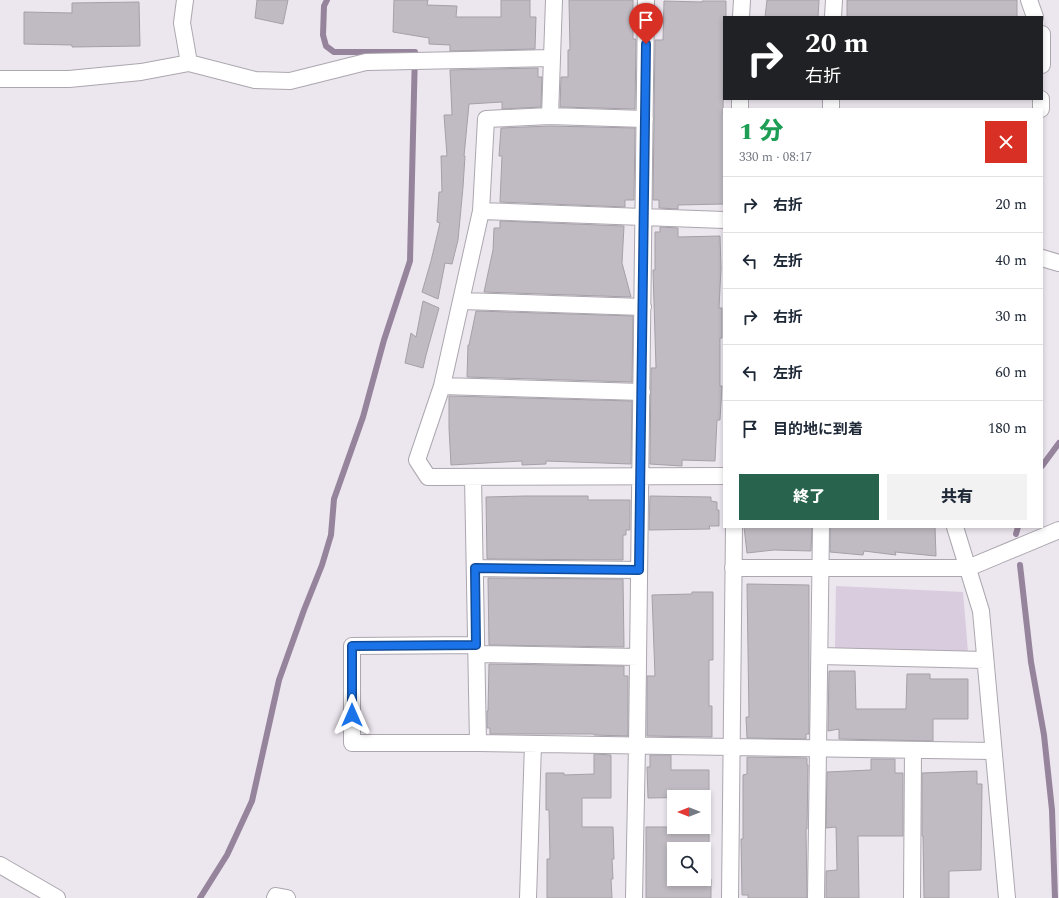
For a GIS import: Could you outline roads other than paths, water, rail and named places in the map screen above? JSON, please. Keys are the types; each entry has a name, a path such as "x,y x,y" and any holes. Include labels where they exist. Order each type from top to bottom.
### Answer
{"street":[{"path":"186,0 182,23 188,64"},
{"path":"550,116 554,0"},
{"path":"634,898 642,392 646,0"},
{"path":"741,16 742,0"},
{"path":"833,16 834,0"},
{"path":"1029,0 1035,16"},
{"path":"0,79 69,79 141,72 188,64 256,80 290,81 366,62 552,58"},
{"path":"645,119 550,116 486,119 481,212 442,386 418,460 428,477 723,476"},
{"path":"481,212 723,220"},
{"path":"1043,258 1059,263"},
{"path":"461,301 642,307"},
{"path":"442,386 642,392"},
{"path":"473,477 478,743"},
{"path":"730,898 734,528"},
{"path":"816,898 821,528"},
{"path":"955,528 981,611 1007,898"},
{"path":"733,568 968,568 1059,530"},
{"path":"475,568 639,570"},
{"path":"638,657 476,649 352,646 352,742 993,751"},
{"path":"820,656 985,660"},
{"path":"528,898 533,744"},
{"path":"912,898 913,750"},
{"path":"0,864 57,898"},
{"path":"275,898 276,896 287,898"}],"waterway":[{"path":"200,898 227,855 252,801 279,680 322,565 331,535 334,499 363,417 384,340 410,261 415,52 334,52 326,46 323,35 324,6 327,0"},
{"path":"1043,465 1059,443"},
{"path":"1016,534 1018,528"},
{"path":"1020,565 1031,662 1044,735 1052,810 1055,898"}]}
